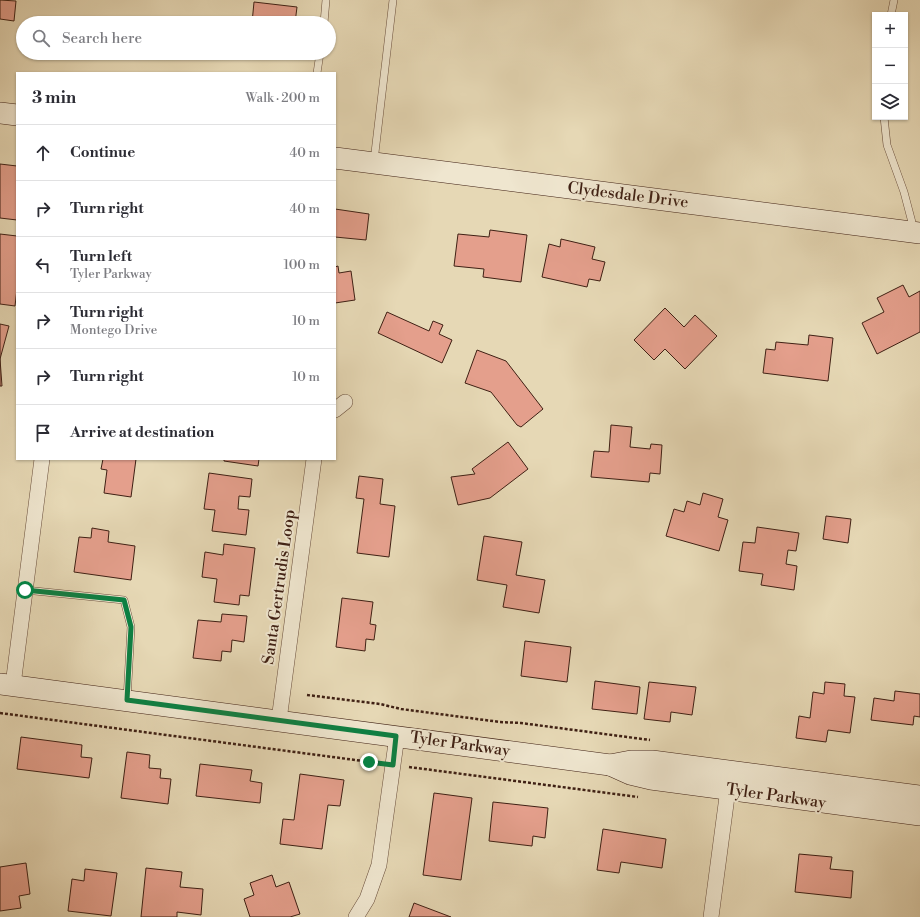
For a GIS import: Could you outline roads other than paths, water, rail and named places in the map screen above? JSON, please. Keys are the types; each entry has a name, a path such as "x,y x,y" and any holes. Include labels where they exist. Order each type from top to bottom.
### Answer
{"street":[{"path":"0,113 16,115"},
{"name":"Clydesdale Drive","path":"336,158 918,233"},
{"path":"6,685 25,590 42,460"},
{"name":"Santa Gertrudis Loop","path":"279,720 314,460"},
{"name":"Tyler Parkway","path":"6,685 610,765 630,774 644,777 920,815"},
{"path":"356,917 367,899 379,865 396,736"},
{"name":"Tyler Parkway","path":"610,765 631,761 652,761 920,796"},
{"path":"711,917 728,789"}],"lane":[{"path":"325,16 326,0"},
{"path":"374,163 393,0"},
{"path":"892,12 894,0"},
{"path":"317,72 319,60"},
{"path":"884,120 887,145 918,233"},
{"path":"25,590 124,600 131,627 127,700"}]}
